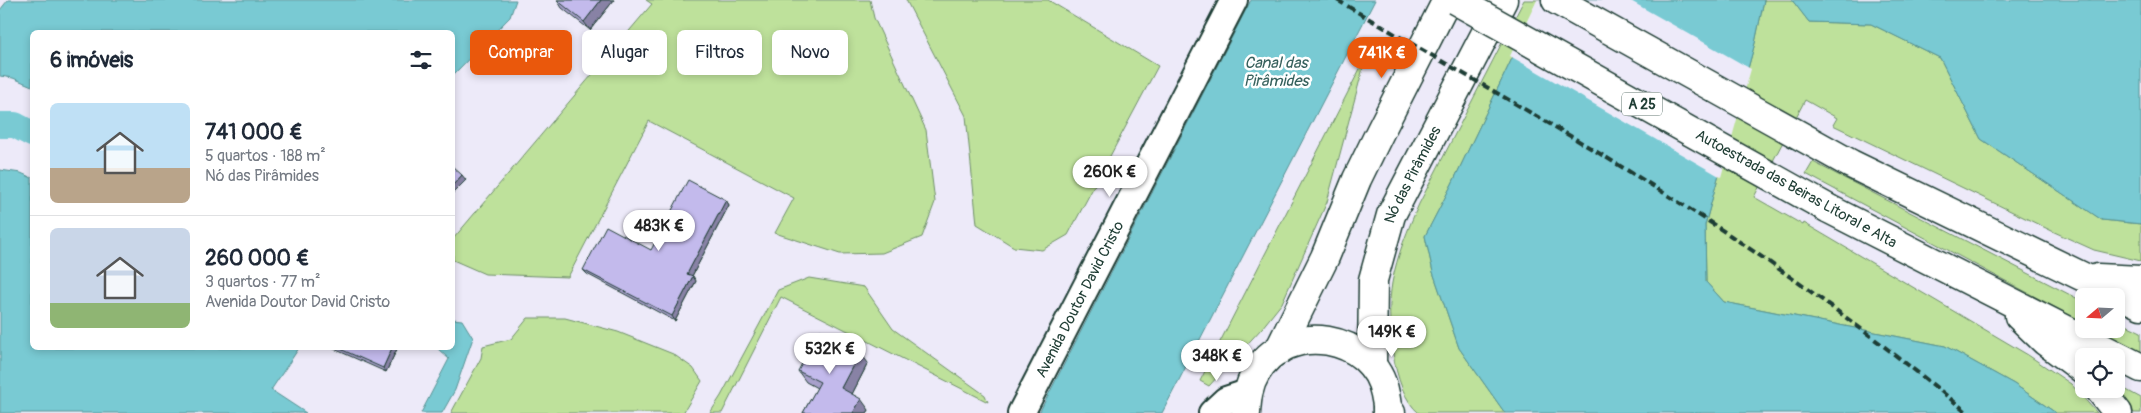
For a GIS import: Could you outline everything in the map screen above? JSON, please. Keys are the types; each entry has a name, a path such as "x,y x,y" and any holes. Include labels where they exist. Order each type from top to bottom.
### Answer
{"main road":[{"name":"Nó das Pirâmides","path":"1279,350 1325,257 1357,179 1399,91 1447,0"},
{"name":"Autoestrada das Beiras Litoral e Alta","path":"1456,0 1829,209 2000,298 2141,368"},
{"name":"Nó das Pirâmides","path":"1372,365 1373,280 1390,215 1503,0"},
{"path":"1556,0 1851,164 2141,305"},
{"path":"2086,278 2141,280"},
{"path":"2000,298 2045,341 2075,363"},
{"name":"Nó das Pirâmides","path":"1246,403 1256,372 1271,355 1290,343 1312,338 1334,341 1355,350 1372,365 1383,385 1389,412"},
{"path":"2107,398 2118,413"}],"street":[{"name":"Avenida Doutor David Cristo","path":"1021,413 1234,0"},
{"path":"1212,413 1226,400 1246,403"}],"green space":[{"path":"646,0 870,0 874,18 926,130 935,202 922,237 882,253 840,254 775,233 794,198 649,121 568,277 485,274 455,261 455,237 592,75 667,75 667,30 630,30 652,4"},
{"path":"906,0 1048,0 1158,66 1068,235 1042,250 1014,247 977,224 966,116"},
{"path":"1524,0 1540,0 1425,236 1433,272 1459,348 1505,413 1419,413 1402,388 1393,352 1390,297 1394,273 1403,242 1419,204"},
{"path":"1764,0 1792,0 1809,22 1871,24 1940,58 1981,139 2102,220 2141,224 2141,261 2094,250 1833,125 1837,118 1805,100 1754,197 1803,225 1804,223 2028,355 2071,384 2075,388 2075,398 2084,398 2097,413 2056,413 2014,384 1945,346 1724,302 1706,282 1705,225 1755,43"},
{"path":"1366,57 1327,202 1282,303 1209,386 1200,381"},
{"path":"1813,162 2075,297 2075,318 1806,174"},
{"path":"809,278 864,287 893,329 985,395 988,402 781,297 722,413 710,413 778,290"},
{"path":"528,318 565,318 618,332 673,354 693,368 702,381 683,413 451,413 481,358 483,346 511,339"},
{"path":"2125,324 2141,332 2141,353 2112,338 2125,338"},
{"path":"2125,389 2141,398 2141,413 2134,413 2122,398 2125,398"}],"water":[{"path":"8,0 516,0 510,17 497,30 470,30 470,58 455,73 455,30 30,30 30,85 13,78 0,76 0,10"},
{"name":"Canal das Pirâmides","path":"1251,0 1375,0 1162,413 1039,413"},
{"path":"1540,0 1764,0 1755,43 1705,225 1706,282 1724,302 1945,346 2014,384 2056,413 1505,413 1459,348 1433,272 1425,236"},
{"path":"1792,0 2141,0 2141,224 2102,220 1981,139 1940,58 1871,24 1809,22"},
{"path":"0,170 21,173 30,177 30,350 298,350 271,390 306,413 0,413"},
{"path":"455,319 462,320 473,338 455,390 442,413 421,413 449,359 439,350 455,350"}],"pier":[{"path":"1537,0 1629,0 1751,69 1721,177 1510,56"}],"building":[{"path":"557,0 601,0 584,22"},
{"path":"455,169 462,175 455,183"},
{"path":"688,180 726,200 687,274 693,276 672,316 583,270 606,226 651,250"},
{"path":"820,330 860,352 841,388 861,399 853,413 803,413 820,382 798,371"},
{"path":"342,350 391,350 383,368"}],"waterway":[{"path":"0,125 15,125 30,133"}],"railway":[{"path":"1337,0 1585,145 1731,236 1852,322 1968,413"}]}
